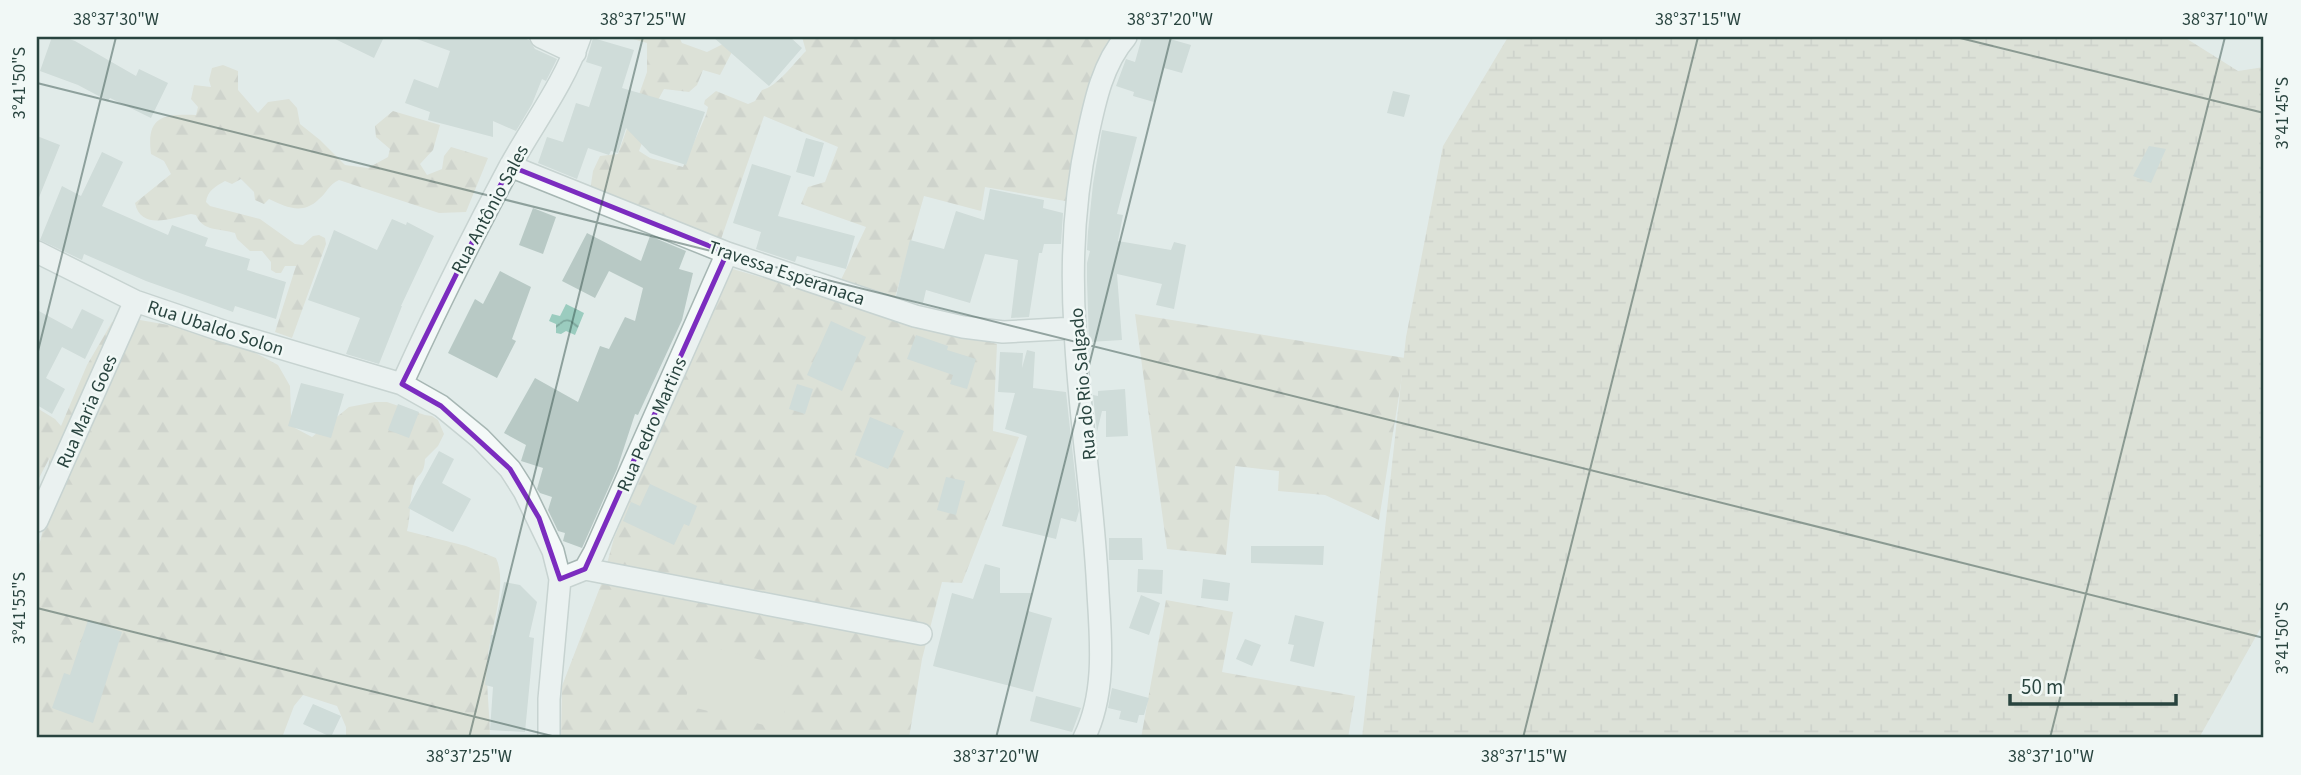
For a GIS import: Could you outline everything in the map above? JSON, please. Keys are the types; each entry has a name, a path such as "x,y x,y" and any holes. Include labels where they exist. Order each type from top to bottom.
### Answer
{"street":[{"path":"541,37 577,45"},
{"name":"Rua do Rio Salgado","path":"1084,738 1094,718 1100,625 1095,528 1075,328 1075,229 1083,158 1104,73 1126,37"},
{"name":"Rua Antônio Sales","path":"402,384 438,304 510,166 567,71 577,45"},
{"name":"Travessa Esperanaca","path":"510,166 727,253 934,321 1003,332 1075,328"},
{"name":"Rua Ubaldo Solon","path":"37,252 135,301 226,332 402,384"},
{"name":"Rua Pedro Martins","path":"585,569 727,253"},
{"name":"Rua Maria Goes","path":"37,521 135,301"},
{"path":"402,384 441,406 480,438 510,469 539,518 560,579 549,699 549,738"},
{"path":"560,579 585,569 921,634"}],"highlighted area":[{"path":"510,166 727,253 585,569 560,579 539,518 510,469 441,406 402,384"}],"green space":[{"path":"626,37 679,37 682,43 707,52 723,44 733,50 720,75 703,70 697,85 689,92 664,89 658,100 639,151 650,158 683,167 706,115 708,107 704,104 705,100 716,91 748,104 755,101 762,90 780,79 806,51 802,37 1119,37 1071,202 985,187 981,211 924,196 894,301 839,284 866,227 801,204 808,187 825,182 838,147 764,116 720,242 590,191 593,171 600,156 618,154 647,72 647,43"},
{"path":"1508,37 2184,37 2238,71 2264,67 2264,622 2199,738 1362,738 1406,337 1443,146"},
{"path":"223,65 238,71 238,90 258,113 268,102 289,99 297,108 300,124 345,165 368,168 388,157 390,149 376,137 375,126 393,111 440,125 433,150 420,164 427,175 442,169 444,156 451,147 488,158 466,212 439,213 339,180 312,205 300,208 288,207 269,199 264,204 255,200 254,192 241,179 232,184 225,181 218,185 207,198 206,202 210,206 260,219 295,244 303,245 313,236 325,238 326,244 292,338 275,332 296,266 285,266 281,273 276,273 271,270 271,262 262,251 250,251 237,239 235,233 207,227 196,215 191,214 167,220 150,220 138,212 135,203 171,174 164,161 151,154 150,141 154,125 159,120 174,115 196,115 198,107 191,99 194,85 211,87 209,80 212,68"},
{"path":"729,268 997,344 993,431 1019,437 962,583 942,582 922,659 909,738 561,738 562,686 602,582 614,538"},
{"path":"1135,314 1405,358 1379,520 1325,495 1278,491 1279,471 1235,466 1226,555 1167,549"},
{"path":"140,320 203,331 230,339 278,365 290,386 291,415 295,428 312,437 349,407 375,402 387,402 438,420 444,434 438,446 425,459 422,472 414,484 407,531 466,546 496,558 500,593 487,666 490,738 346,738 346,727 337,706 303,695 294,706 283,735 271,738 37,738 37,551 45,516 50,457 37,482 37,408 61,426 87,365 112,322"},
{"path":"1166,600 1233,612 1222,672 1355,696 1348,738 1141,738"},
{"path":"700,644 796,669 780,729 684,705"}],"water":[{"path":"566,304 584,313 575,335 566,331 556,333 556,324 549,321 552,314 560,316"}],"building":[{"path":"52,37 75,41 136,76 139,69 168,83 151,118 110,98 108,101 78,85 40,71"},
{"path":"331,37 384,37 374,58"},
{"path":"521,37 529,40 535,49 557,59 546,81 542,79 532,104 516,131 493,121 493,137 428,120 430,112 405,103 414,79 438,88 450,51 417,39"},
{"path":"713,37 790,37 802,48 769,86"},
{"path":"1142,37 1163,37 1191,45 1182,73 1164,68 1154,102 1133,96 1134,92 1116,86 1126,59 1135,62"},
{"path":"593,38 634,50 622,88 705,112 686,165 650,153 626,128 618,153 611,151 609,155 588,148 577,179 538,163 547,137 563,142 576,103 589,107 602,67 586,62"},
{"path":"1393,91 1410,95 1404,117 1387,113"},
{"path":"1102,130 1137,137 1117,214 1123,215 1118,241 1171,250 1174,242 1186,245 1174,309 1156,305 1162,284 1117,274 1122,340 1089,342 1088,232"},
{"path":"37,136 60,145 38,200 37,200"},
{"path":"806,138 824,143 814,177 796,172"},
{"path":"2149,146 2166,149 2151,183 2133,176"},
{"path":"102,152 123,162 102,206 168,235 172,225 208,238 205,246 250,259 247,270 286,282 276,319 235,306 233,312 146,281 84,254 82,260 40,240 62,186 81,196"},
{"path":"752,164 791,176 778,216 855,236 846,269 797,256 795,262 756,249 761,232 733,223"},
{"path":"990,189 1044,200 1043,208 1063,213 1061,244 1044,244 1042,253 1039,253 1029,317 1011,318 1018,260 985,254 970,303 926,290 923,303 896,296 910,240 944,249 956,211 984,220"},
{"path":"533,208 556,217 543,254 519,245"},
{"path":"392,219 406,225 407,222 434,236 401,306 379,364 346,354 360,318 308,300 334,230 377,250"},
{"path":"587,233 641,261 650,236 686,251 679,269 693,273 682,320 638,415 635,414 617,469 582,548 563,541 565,533 558,531 548,510 552,497 540,493 537,489 543,468 521,461 526,445 504,433 535,378 578,402 600,346 609,349 625,317 635,321 643,288 609,271 595,298 562,281"},
{"path":"500,271 531,287 512,339 516,341 497,378 448,353 475,299 483,304"},
{"path":"82,309 104,320 85,359 62,347 46,378 65,389 52,414 37,405 37,310 72,329"},
{"path":"831,321 866,337 842,391 807,375"},
{"path":"916,335 948,346 947,350 976,359 967,389 950,384 953,375 907,359"},
{"path":"1027,350 1035,352 1033,388 1066,392 1079,511 1076,522 1061,518 1056,539 1002,526 1027,436 1005,429 1015,393 998,392 1000,352 1023,353 1022,368"},
{"path":"301,383 344,394 331,438 288,426"},
{"path":"797,384 813,389 805,414 789,409"},
{"path":"1125,389 1128,436 1106,437 1106,411 1102,411 1097,432 1093,395 1098,396 1098,391"},
{"path":"398,404 419,412 409,438 388,430"},
{"path":"870,417 904,431 888,469 855,455"},
{"path":"439,451 454,459 442,483 471,499 453,532 408,508"},
{"path":"946,477 965,481 956,515 937,510"},
{"path":"650,484 697,506 689,526 684,524 674,545 623,521 631,502 640,506"},
{"path":"1109,538 1142,538 1143,560 1109,560"},
{"path":"1251,546 1324,546 1323,565 1251,563"},
{"path":"985,564 1000,568 1000,593 1032,593 1028,611 1052,618 1033,692 933,666 952,593 973,599"},
{"path":"1138,569 1163,570 1162,594 1137,592"},
{"path":"1203,579 1230,583 1228,601 1201,598"},
{"path":"504,582 520,585 537,602 529,637 534,638 525,732 490,730 493,687 485,685 491,635"},
{"path":"1141,595 1160,603 1149,635 1129,628"},
{"path":"1295,615 1324,622 1314,667 1290,661 1294,645 1288,644"},
{"path":"88,620 122,632 93,723 52,708 64,673 70,675"},
{"path":"1245,639 1261,645 1252,666 1236,659"},
{"path":"1112,688 1149,698 1144,715 1139,715 1137,723 1119,719 1121,711 1108,708"},
{"path":"1036,696 1081,708 1072,732 1030,721"},
{"path":"313,704 341,716 331,737 303,724"}]}
